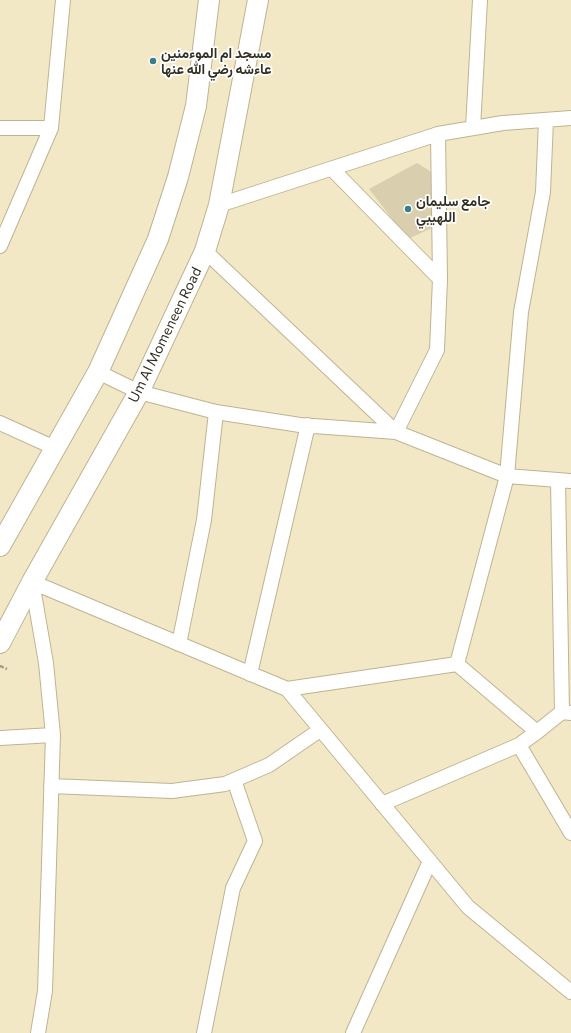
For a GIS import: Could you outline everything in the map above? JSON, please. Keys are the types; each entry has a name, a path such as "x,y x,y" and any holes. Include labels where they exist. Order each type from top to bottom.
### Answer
{"main road":[{"path":"0,546 98,372 158,239 178,177 196,106 209,0"},
{"name":"Um Al Momeneen Road","path":"0,643 32,582 139,392 205,251 219,206 258,0"}],"street":[{"path":"0,246 6,217 51,128 63,0"},
{"path":"473,128 480,0"},
{"path":"219,206 438,134 503,122 571,118"},
{"path":"457,664 507,476 521,312 543,192 546,120"},
{"path":"0,128 51,128"},
{"path":"396,432 437,350 440,279 438,134"},
{"path":"332,169 440,279"},
{"path":"205,251 396,432"},
{"path":"98,372 139,392 216,412 308,425 396,432 507,476 564,480 566,713 519,745 382,804"},
{"path":"178,644 204,520 216,412"},
{"path":"0,423 55,448"},
{"path":"250,674 308,425"},
{"path":"32,582 287,689 468,907 571,992"},
{"path":"32,582 46,663 53,735 45,991 38,1033"},
{"path":"287,689 457,664 537,732"},
{"path":"51,786 172,791 226,784 269,765 320,730"},
{"path":"0,738 53,735"},
{"path":"519,745 571,833"},
{"path":"204,1033 233,888 255,840 234,780"},
{"path":"353,1033 430,861"}],"path":[{"path":"0,666 7,669"}],"building":[{"name":"جامع سليمان اللهيبي","path":"417,163 433,173 432,228 408,239 369,189"}],"place":[{"name":"مسجد ام الموءمنين عاءشه رضي الله عنها","path":"153,61"},
{"name":"جامع سليمان اللهيبي","path":"408,209"}]}
